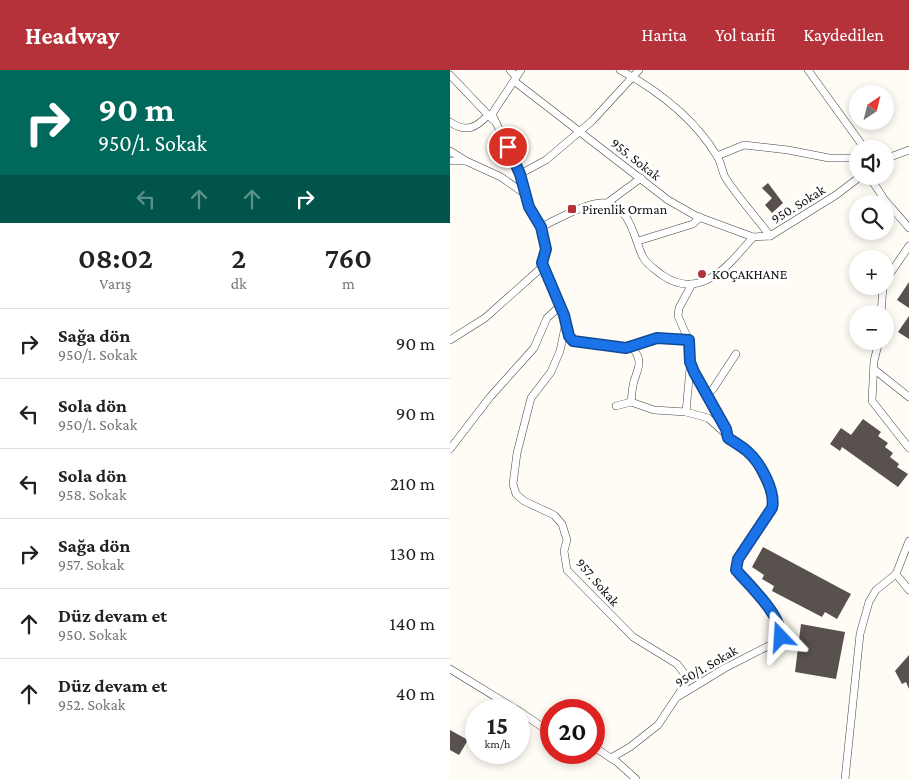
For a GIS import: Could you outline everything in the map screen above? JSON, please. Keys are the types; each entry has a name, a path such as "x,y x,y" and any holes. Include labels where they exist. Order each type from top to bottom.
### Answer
{"street":[{"path":"454,70 450,74 491,118 520,174 529,207 541,227 597,203 607,203 626,216 638,241 643,259 674,283 692,284 724,271 753,237"},
{"name":"955. Sokak","path":"510,70 515,79 668,200 700,217 753,237"},
{"path":"450,122 458,128 470,129 491,118 493,110 521,70"},
{"path":"620,70 666,99 696,129 717,156 726,178 770,236"},
{"path":"520,174 546,160 592,121 639,70"},
{"path":"808,70 859,140"},
{"path":"717,156 744,145 788,150 829,158 849,158"},
{"path":"894,156 909,150"},
{"path":"450,151 466,161 501,177 526,194"},
{"path":"450,161 466,161"},
{"path":"607,203 641,178"},
{"name":"950. Sokak","path":"753,237 770,236 849,185"},
{"path":"875,185 884,199 909,228"},
{"path":"638,241 693,224 700,217"},
{"name":"957. Sokak","path":"541,227 546,249 542,263 560,306 565,327 560,351 551,372 531,398 517,453 512,484 516,494 524,501 545,510 562,524 567,540 564,551 567,570 633,637 684,670 687,677 686,683 658,726 630,747 611,758"},
{"path":"894,268 909,246"},
{"path":"450,340 485,318 540,269 542,263"},
{"path":"686,412 690,362 689,340 678,316 679,308 692,284"},
{"path":"450,449 490,397 534,348 547,318 560,306"},
{"path":"565,327 573,341 632,347 657,338 689,340"},
{"path":"631,402 633,383 640,363 640,359 632,347"},
{"path":"877,350 874,361 872,402 909,448"},
{"path":"706,394 714,389 736,354"},
{"path":"690,362 726,429 728,438"},
{"path":"875,370 909,397"},
{"path":"616,406 631,402 654,410 686,412 708,418 728,438"},
{"name":"950/1. Sokak","path":"676,698 725,668 776,642 781,637 780,627 768,608 736,570 738,559 772,508 774,499 755,460 749,452 728,438"},
{"path":"845,779 860,634 869,602 876,590 896,574 909,541"},
{"path":"896,574 909,590"},
{"path":"450,669 499,699"},
{"path":"605,754 636,779"}],"building":[{"path":"768,183 783,203 772,213 765,205 772,198 762,188"},
{"path":"909,282 909,308 897,300"},
{"path":"909,316 909,339 898,332"},
{"path":"863,419 881,432 878,436 888,443 885,447 893,453 890,457 899,464 897,467 908,474 898,487 842,447 840,451 830,444 841,428 851,435"},
{"path":"763,547 851,594 837,619 825,612 822,617 772,591 774,586 762,579 764,575 752,567"},
{"path":"801,624 845,632 836,679 795,672"},
{"path":"909,655 909,689 906,682 902,684 895,671"},
{"path":"450,730 465,738 465,745 459,755 450,750"}],"place":[{"name":"Pirenlik Orman","path":"572,209"},
{"name":"KOÇAKHANE","path":"702,274"}],"route":[{"path":"508,147 520,174 529,207 541,227 546,249 542,263 564,315 565,327 573,341 626,348 657,338 689,340 690,362 700,386 726,429 728,438 749,452 755,460 768,483 774,499 772,508 738,559 736,570 768,608 780,627 781,637"}]}
